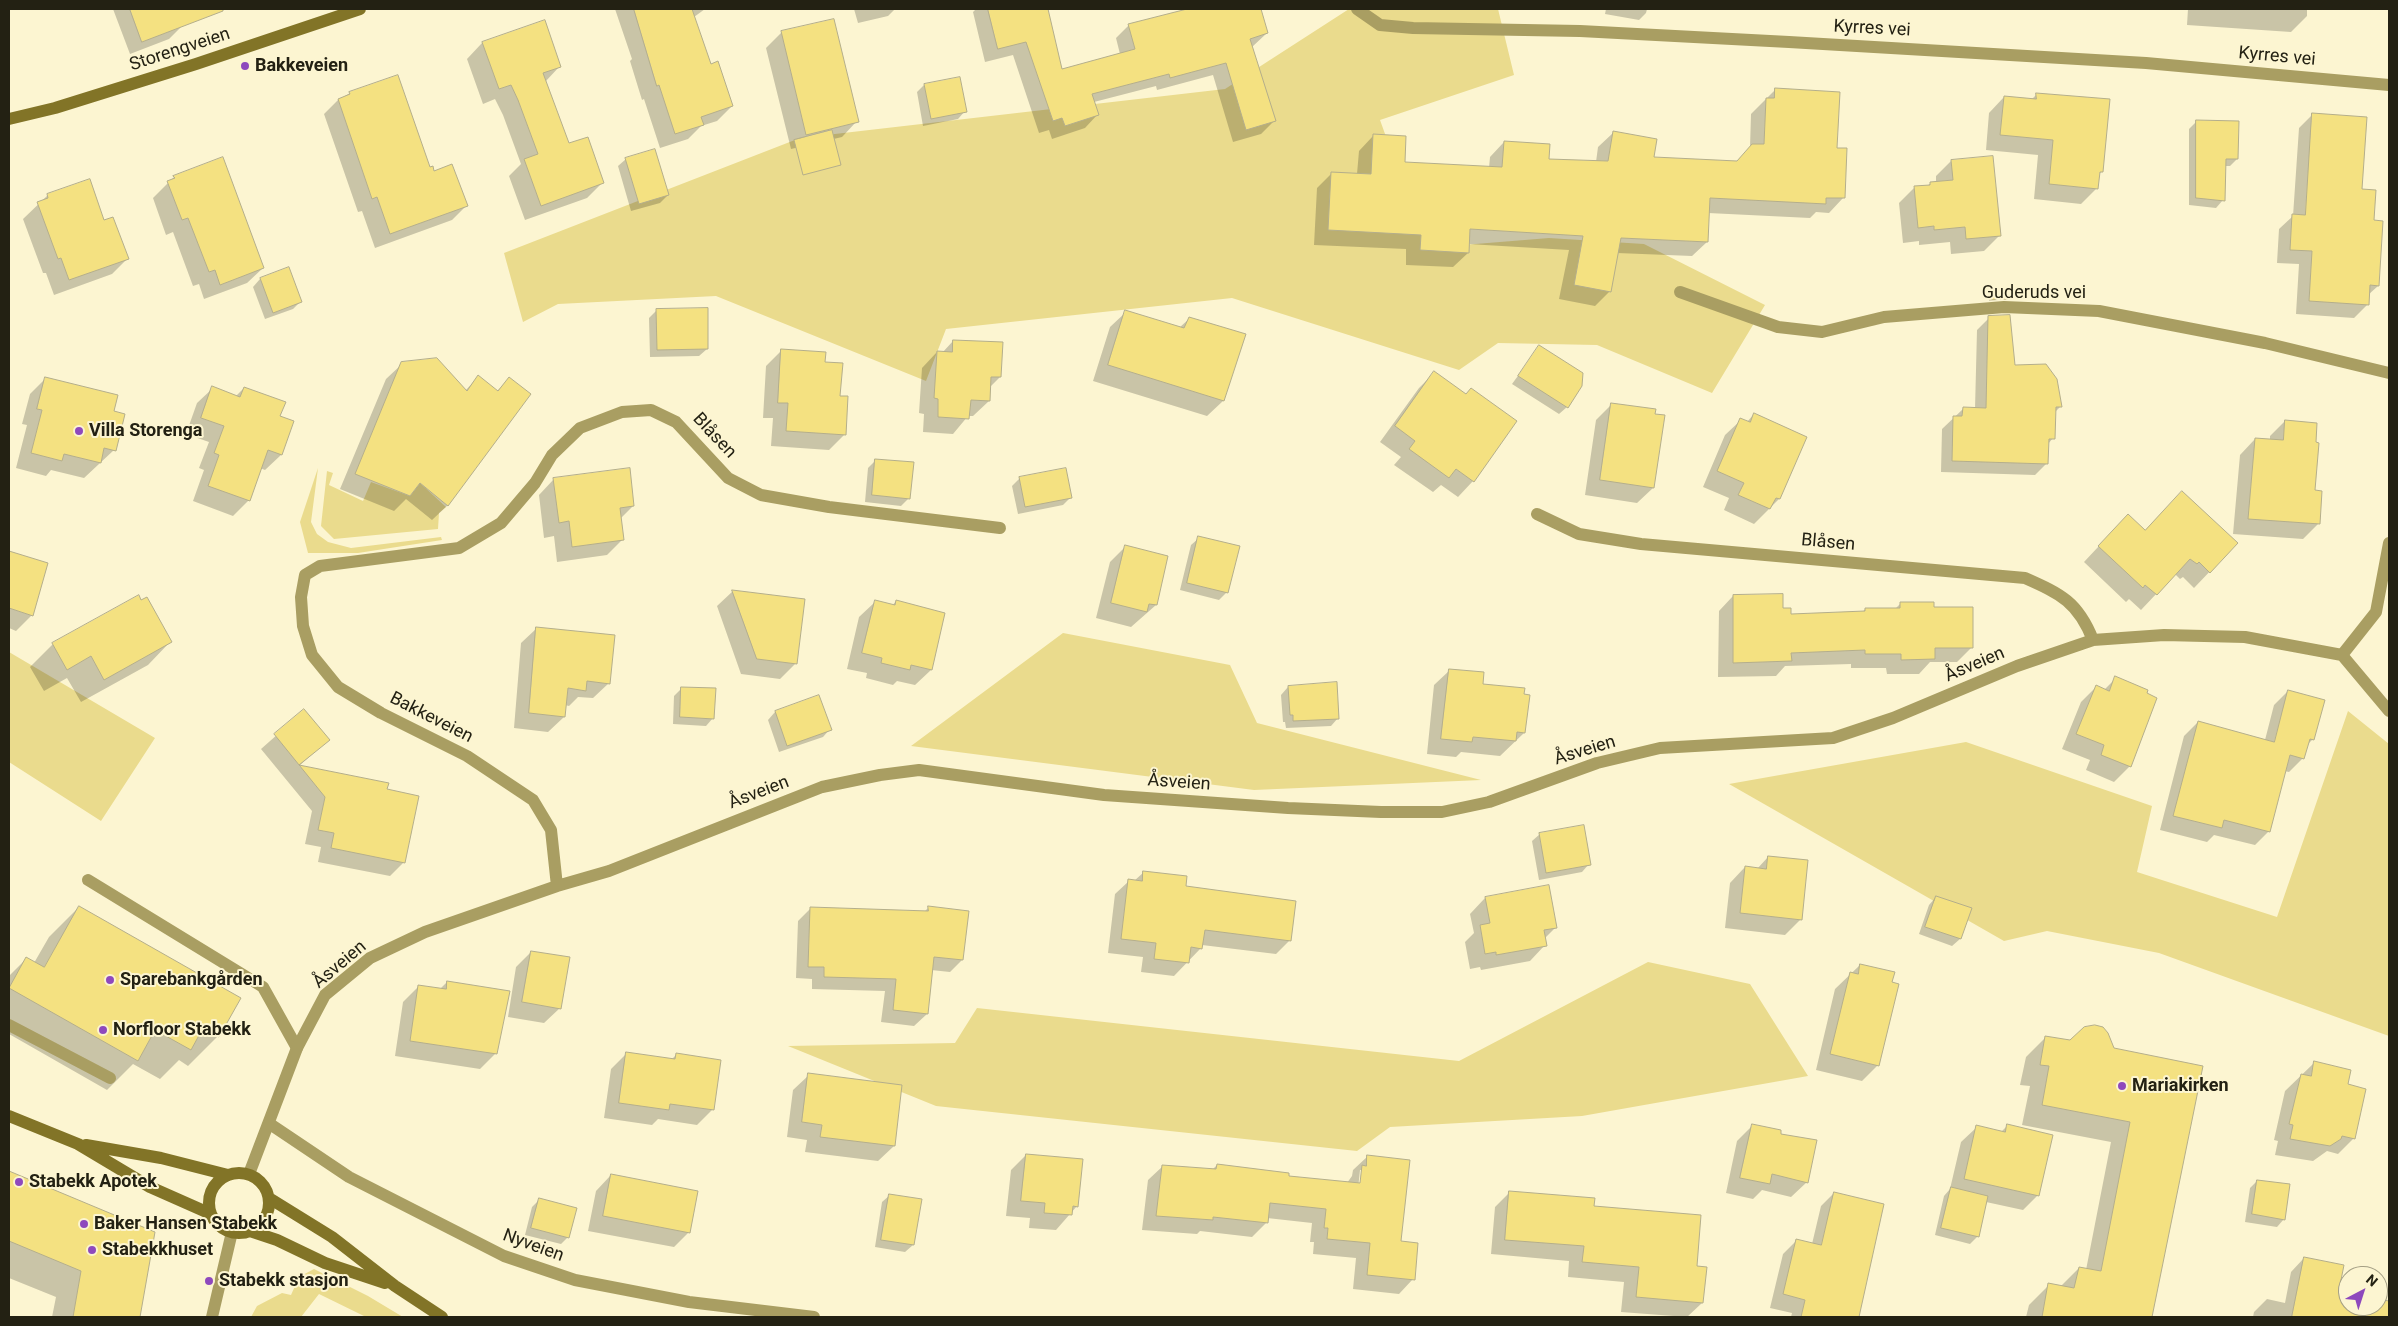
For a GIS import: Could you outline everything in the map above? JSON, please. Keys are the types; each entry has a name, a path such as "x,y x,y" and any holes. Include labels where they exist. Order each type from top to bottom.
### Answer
{"main road":[{"name":"Storengveien","path":"9,119 55,108 196,64 360,9"},
{"path":"9,1116 78,1144 150,1187 211,1214"},
{"path":"78,1144 161,1158 228,1175 248,1174 258,1180 265,1188 269,1198 268,1209 264,1219 250,1231"},
{"path":"228,1175 213,1187 209,1196 211,1214 216,1222 232,1232 250,1231 277,1240 325,1263 395,1286"},
{"path":"269,1198 332,1237 395,1286 442,1317"}],"street":[{"name":"Kyrres vei","path":"1357,9 1380,25 1413,28 1580,31 1799,42 2146,63 2389,85"},
{"name":"Guderuds vei","path":"1680,292 1778,327 1822,332 1884,317 2004,307 2100,310 2265,343 2389,372"},
{"name":"Blåsen","path":"304,575 320,566 458,548 501,523 535,483 552,455 580,428 622,412 651,410 676,422 728,478 761,495 829,507 1000,528"},
{"name":"Blåsen","path":"1537,514 1579,534 1641,544 2025,578 2061,594 2085,619 2093,640"},
{"path":"2389,543 2376,612 2342,655 2389,711"},
{"name":"Bakkeveien","path":"304,575 300,597 303,626 312,655 338,687 381,713 467,756 533,800 551,830 557,886"},
{"path":"2376,612 2389,610"},
{"name":"Åsveien","path":"248,1174 270,1124 297,1048 325,995 370,958 425,932 557,886 609,871 822,787 880,775 919,770 1104,795 1288,808 1381,812 1442,812 1489,802 1597,763 1660,748 1833,738 1893,718 2017,666 2093,640 2164,635 2245,637 2342,655"},
{"path":"88,880 263,987 297,1048"},
{"path":"9,1025 110,1078"},
{"name":"Nyveien","path":"270,1124 348,1177 504,1256 575,1280 689,1302 814,1317"},
{"path":"212,1317 232,1232"}],"shaded area":[{"path":"1349,9 1498,9 1514,75 1380,120 1426,248 1549,238 1644,244 1765,305 1712,393 1597,345 1498,343 1459,370 1232,298 946,329 926,381 716,296 558,304 523,322 504,253 800,138 1225,89"},
{"path":"318,468 311,522 317,534 328,542 351,548 441,537 442,540 358,553 308,553 300,522"},
{"path":"327,471 333,473 329,485 363,501 371,482 410,496 420,483 446,507 439,513 438,529 334,539 321,526"},
{"path":"1063,633 1230,665 1257,723 1481,780 1254,790 911,746"},
{"path":"9,652 155,738 101,821 9,762"},
{"path":"2348,711 2389,744 2389,1036 2159,953 2047,931 2004,941 1729,784 1966,742 2152,806 2137,872 2277,917"},
{"path":"1648,962 1750,984 1808,1076 1582,1116 1390,1127 1357,1151 936,1106 788,1046 955,1043 977,1008 1459,1061"},
{"path":"314,1269 368,1296 403,1317 366,1317 319,1294 301,1317 251,1317 257,1306 282,1293 291,1295 299,1277"}],"building":[{"path":"130,9 223,9 223,11 142,42"},
{"path":"634,9 692,9 711,64 718,61 733,106 701,117 704,125 675,134 659,85 657,86"},
{"path":"988,9 1048,9 1062,69 1135,49 1128,24 1187,9 1261,9 1268,33 1250,39 1276,121 1246,130 1226,63 1170,78 1169,74 1092,94 1099,115 1065,126 1062,118 1053,121 1026,42 998,49"},
{"path":"834,19 859,122 806,135 781,31"},
{"path":"545,20 561,67 543,73 569,143 588,137 604,183 541,206 524,159 538,154 511,85 499,89 482,42"},
{"path":"398,75 430,167 433,166 434,171 452,164 468,206 390,234 377,197 372,199 338,99 350,94 349,92"},
{"path":"960,77 967,112 931,119 924,84"},
{"path":"1775,88 1840,92 1837,148 1847,148 1845,198 1826,198 1826,204 1710,198 1708,242 1621,238 1611,292 1574,285 1583,236 1470,229 1469,253 1420,250 1421,235 1328,230 1331,172 1371,174 1373,134 1406,136 1405,162 1502,167 1504,141 1550,144 1549,159 1608,161 1613,131 1657,139 1654,157 1737,161 1752,144 1764,144 1766,98 1774,98"},
{"path":"2036,93 2110,99 2103,172 2100,172 2098,189 2049,184 2053,140 2000,135 2004,96 2036,99"},
{"path":"2312,113 2367,117 2362,189 2376,190 2374,220 2383,221 2379,286 2370,285 2369,305 2309,301 2312,251 2290,250 2292,214 2305,215"},
{"path":"2196,120 2239,121 2238,159 2226,159 2225,201 2196,198"},
{"path":"832,130 841,165 803,175 794,140"},
{"path":"655,149 669,195 639,204 625,158"},
{"path":"1993,156 2001,236 1966,239 1965,227 1934,230 1934,226 1918,228 1914,186 1930,185 1930,182 1953,180 1951,160"},
{"path":"223,157 264,268 220,285 215,270 209,272 188,218 182,220 167,181 175,178 173,176"},
{"path":"90,179 104,220 113,217 129,259 69,280 61,258 58,259 37,202 48,198 47,194"},
{"path":"289,267 302,302 273,313 260,278"},
{"path":"2007,295 2008,299 1989,300 1989,296"},
{"path":"708,308 708,349 657,350 656,309"},
{"path":"1125,310 1184,328 1189,317 1246,334 1224,401 1108,365"},
{"path":"2010,315 2015,365 2046,364 2057,379 2062,407 2056,407 2055,439 2049,439 2048,464 1952,461 1953,416 1962,416 1963,407 1986,408 1988,316"},
{"path":"953,340 1003,342 1001,377 991,377 990,401 971,400 969,419 938,417 938,399 934,398 937,351 952,352"},
{"path":"1539,345 1583,373 1582,386 1568,408 1518,376"},
{"path":"781,349 826,352 825,362 843,363 840,396 848,396 846,435 786,431 788,403 778,403"},
{"path":"437,358 467,391 478,375 498,391 509,377 531,394 448,506 420,483 410,496 355,474 401,362"},
{"path":"1434,371 1466,394 1471,388 1517,421 1474,482 1456,469 1449,478 1409,449 1415,441 1395,426"},
{"name":"Villa Storenga","path":"45,377 118,395 114,411 125,414 116,451 104,448 101,463 64,454 62,461 31,453 42,410 37,409"},
{"path":"212,386 240,397 244,387 286,402 280,416 294,421 282,455 268,450 250,501 208,486 219,455 214,453 224,426 201,418"},
{"path":"1611,403 1656,409 1655,414 1665,415 1654,488 1600,480"},
{"path":"1754,413 1807,437 1780,499 1776,498 1770,509 1738,495 1744,483 1717,471 1740,418 1750,422"},
{"path":"2285,420 2317,423 2316,442 2319,443 2315,490 2322,491 2320,524 2248,519 2255,438 2283,440"},
{"path":"875,459 914,462 910,499 872,495"},
{"path":"630,468 634,506 620,508 624,540 572,547 569,521 559,523 553,478"},
{"path":"1066,468 1072,498 1025,507 1019,477"},
{"path":"2182,491 2238,543 2210,573 2199,562 2197,564 2190,559 2157,595 2145,585 2143,588 2098,546 2128,514 2145,530"},
{"path":"1198,536 1240,546 1228,593 1187,583"},
{"path":"1125,545 1168,556 1157,605 1149,604 1147,612 1111,603"},
{"path":"9,551 48,563 33,616 9,608"},
{"path":"732,590 805,599 797,664 757,659"},
{"path":"1783,594 1783,608 1791,608 1791,614 1865,611 1865,608 1900,608 1900,602 1934,602 1934,607 1973,607 1973,648 1935,648 1935,659 1901,660 1901,654 1865,654 1865,650 1791,653 1792,661 1733,663 1733,595"},
{"path":"139,595 141,600 147,597 172,642 104,680 91,656 67,670 52,643"},
{"path":"875,600 895,605 896,600 945,613 932,670 911,665 910,670 881,663 882,658 862,653"},
{"path":"536,627 615,635 610,684 587,681 586,691 568,688 565,717 529,713"},
{"path":"1449,669 1484,672 1483,684 1525,688 1524,694 1530,695 1525,733 1517,732 1516,741 1473,737 1472,742 1441,739"},
{"path":"2115,676 2148,690 2147,693 2157,698 2131,767 2101,755 2104,745 2076,734 2096,685 2109,691"},
{"path":"1337,682 1339,719 1293,721 1293,715 1290,715 1288,686"},
{"path":"681,687 716,688 714,719 680,717"},
{"path":"2288,690 2325,700 2314,740 2310,739 2304,759 2290,755 2270,832 2224,820 2222,828 2173,816 2198,721 2274,742"},
{"path":"819,695 832,730 787,746 775,711"},
{"path":"304,709 330,740 299,765 274,734"},
{"path":"299,765 389,783 387,789 419,796 405,863 331,848 334,833 318,830 325,797"},
{"path":"1584,825 1591,865 1546,873 1539,833"},
{"path":"1768,856 1808,860 1802,920 1740,913 1745,866 1766,869"},
{"path":"1143,871 1187,876 1186,886 1296,901 1291,941 1205,930 1202,949 1191,947 1189,963 1154,959 1156,943 1121,939 1128,879 1142,881"},
{"path":"1549,885 1557,928 1544,930 1547,946 1496,955 1496,952 1485,954 1480,925 1490,923 1485,897"},
{"path":"1936,896 1972,908 1961,939 1925,927"},
{"name":"Sparebankgården","path":"79,906 241,998 219,1037 203,1028 191,1050 155,1030 138,1061 9,988 26,957 44,967"},
{"path":"928,906 969,911 963,960 934,957 928,1014 893,1010 896,979 824,977 824,967 808,967 810,907 928,911"},
{"path":"531,951 570,957 561,1009 522,1002"},
{"path":"1860,964 1895,972 1892,982 1899,984 1879,1066 1830,1054 1850,972 1858,974"},
{"path":"447,981 510,991 497,1054 410,1041 418,985 446,989"},
{"path":"2095,1025 2103,1027 2108,1033 2114,1048 2203,1066 2152,1317 2042,1317 2048,1283 2074,1288 2079,1267 2101,1271 2130,1122 2042,1105 2049,1066 2040,1065 2045,1036 2070,1040 2084,1027"},
{"path":"626,1052 675,1059 676,1053 721,1060 714,1110 670,1104 669,1110 619,1103"},
{"path":"2314,1061 2351,1070 2348,1084 2366,1089 2355,1139 2342,1136 2341,1139 2330,1146 2290,1139 2293,1125 2289,1124 2301,1074 2311,1076"},
{"path":"808,1073 902,1085 895,1146 820,1137 822,1125 802,1122"},
{"path":"1752,1124 1781,1130 1781,1134 1817,1140 1808,1183 1772,1174 1770,1184 1740,1178"},
{"path":"2007,1124 2053,1135 2039,1196 1964,1179 1976,1125 2005,1132"},
{"path":"1026,1154 1083,1159 1078,1207 1073,1206 1072,1215 1044,1213 1045,1203 1021,1201"},
{"path":"1367,1155 1410,1160 1401,1241 1418,1243 1415,1280 1367,1275 1370,1243 1327,1239 1328,1228 1324,1228 1326,1209 1270,1203 1268,1223 1213,1217 1213,1220 1156,1216 1162,1165 1216,1169 1217,1164 1289,1173 1289,1176 1360,1183 1362,1165 1366,1166"},
{"name":"Stabekkhuset","path":"9,1171 155,1232 140,1317 73,1317 81,1271 9,1241"},
{"path":"611,1174 698,1191 690,1233 603,1216"},
{"path":"2257,1180 2290,1184 2285,1220 2252,1214"},
{"path":"1951,1187 1988,1196 1979,1237 1941,1228"},
{"path":"1509,1191 1595,1198 1594,1206 1701,1215 1697,1266 1707,1267 1703,1303 1636,1297 1639,1267 1582,1262 1584,1246 1505,1240"},
{"path":"1834,1192 1884,1204 1859,1317 1801,1317 1805,1300 1783,1294 1796,1239 1821,1245"},
{"path":"889,1194 922,1199 914,1245 881,1240"},
{"path":"539,1198 577,1208 569,1238 531,1228"},
{"path":"2304,1257 2344,1265 2338,1266 2338,1316 2388,1316 2389,1301 2389,1317 2292,1317"}],"place":[{"name":"Bakkeveien","path":"245,66"},
{"name":"Villa Storenga","path":"79,431"},
{"name":"Sparebankgården","path":"110,980"},
{"name":"Norfloor Stabekk","path":"103,1030"},
{"name":"Mariakirken","path":"2122,1086"},
{"name":"Stabekk Apotek","path":"19,1182"},
{"name":"Baker Hansen Stabekk","path":"84,1224"},
{"name":"Stabekkhuset","path":"92,1250"},
{"name":"Stabekk stasjon","path":"209,1281"}]}
